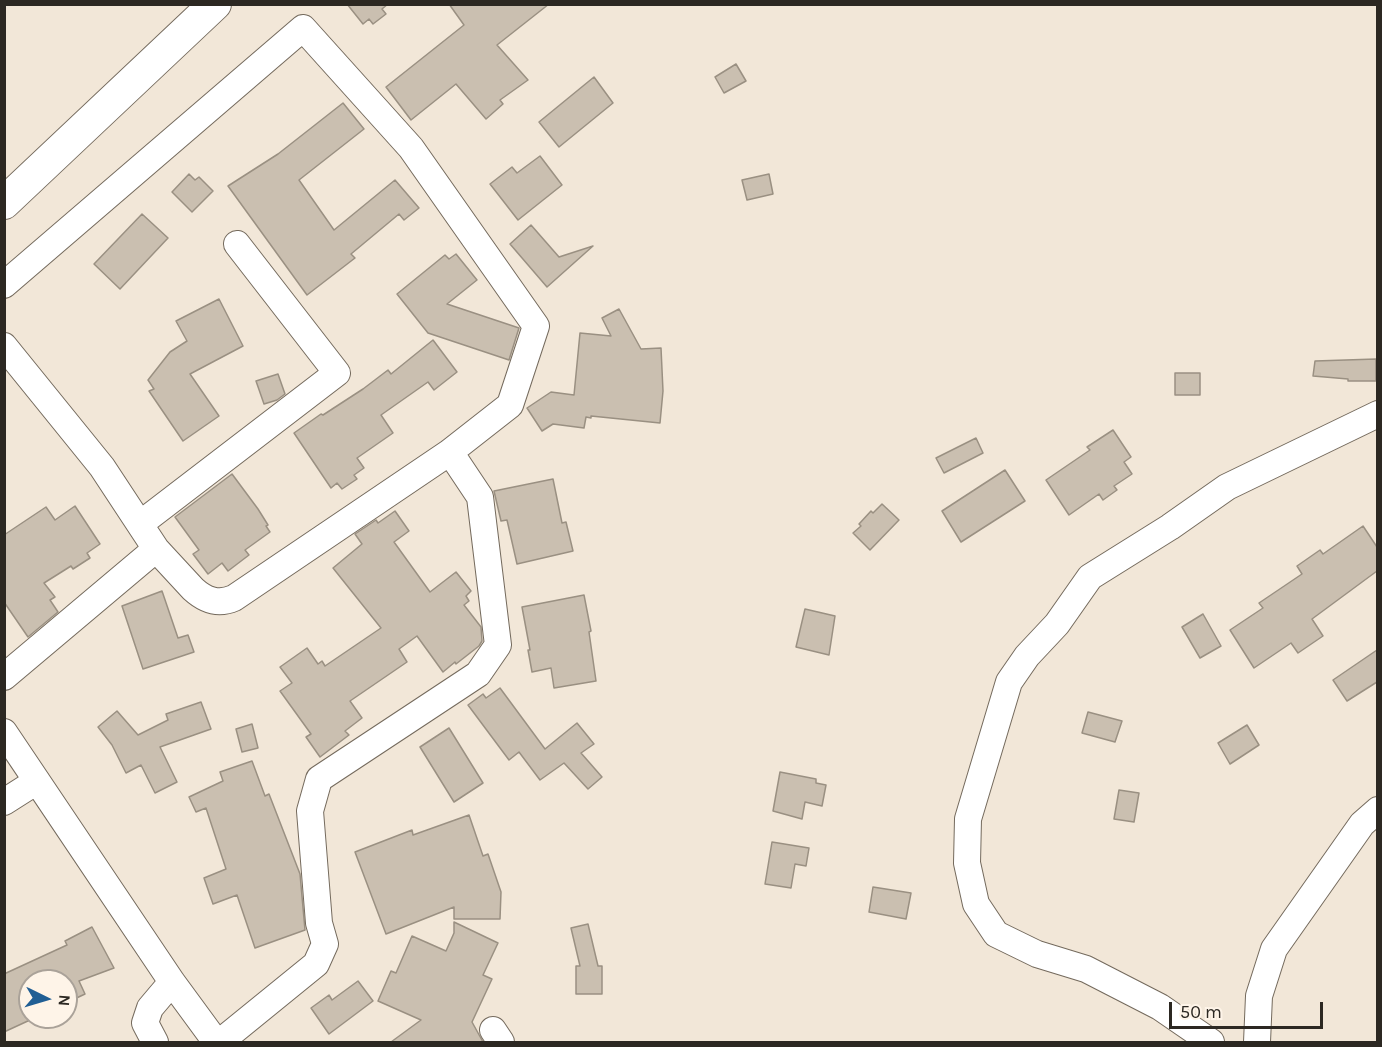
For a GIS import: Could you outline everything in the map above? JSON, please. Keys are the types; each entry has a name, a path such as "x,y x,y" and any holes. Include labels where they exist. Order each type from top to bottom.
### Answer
{"main road":[{"path":"4,203 215,4"}],"street":[{"path":"4,285 303,28 411,148 536,326 510,405 450,452 226,601 217,602 199,595 156,549 102,467 4,346"},
{"path":"140,524 337,373 237,244"},
{"path":"1211,1042 1160,1007 1086,969 1037,954 996,934 976,904 967,863 968,819 1009,682 1027,656 1057,624 1090,577 1170,527 1227,487 1377,414"},
{"path":"4,732 172,982 218,1042 316,964 325,944 320,923 310,811 319,779 478,674 498,645 480,497 450,452"},
{"path":"4,677 156,549"},
{"path":"4,802 38,781"},
{"path":"1257,1042 1259,996 1274,949 1362,824 1377,810"},
{"path":"155,1042 145,1023 150,1008 172,982"}],"building":[{"path":"347,4 388,4 382,9 386,14 373,24 369,19 363,24"},
{"path":"449,4 549,4 497,45 528,80 500,100 503,104 486,119 456,84 411,120 386,87 464,25"},
{"path":"736,64 746,81 724,93 715,77"},
{"path":"594,77 613,103 559,147 539,122"},
{"path":"343,103 364,129 299,180 334,230 395,180 419,208 404,220 399,214 351,254 355,258 307,295 228,186 278,154"},
{"path":"540,156 562,185 518,220 490,184 512,167 517,173"},
{"path":"189,174 195,180 199,177 213,191 192,212 172,192"},
{"path":"769,174 773,194 747,200 742,180"},
{"path":"142,214 168,238 120,289 94,264"},
{"path":"531,225 559,257 593,246 547,287 510,244"},
{"path":"456,254 477,280 447,304 519,328 509,360 428,333 397,294 445,255 449,259"},
{"path":"219,299 243,346 190,374 219,416 183,441 149,391 154,389 148,380 170,352 187,341 176,321"},
{"path":"619,309 641,349 661,348 663,391 660,423 591,416 591,418 586,417 584,428 553,424 542,431 527,408 551,392 574,395 580,333 611,336 602,318"},
{"path":"433,340 457,372 434,390 428,382 381,415 393,433 357,458 364,468 354,475 357,479 342,489 337,483 331,488 294,433 363,389 388,370 391,374"},
{"path":"1376,359 1376,381 1348,381 1348,379 1313,376 1315,361"},
{"path":"1175,373 1200,373 1200,395 1175,395"},
{"path":"278,374 285,394 277,400 264,404 256,381"},
{"path":"1113,430 1131,457 1124,462 1132,474 1114,486 1117,490 1103,500 1099,494 1069,515 1046,480 1090,450 1087,447"},
{"path":"976,438 983,453 944,473 936,458"},
{"path":"1005,470 1025,501 961,542 942,511"},
{"path":"232,474 258,509 270,532 245,550 249,555 228,571 222,563 208,574 193,554 199,550 175,517"},
{"path":"553,479 562,523 566,522 573,551 517,564 507,520 501,521 494,491"},
{"path":"882,504 899,520 870,550 853,533 871,511 873,513"},
{"path":"75,506 100,544 87,553 90,558 73,569 71,566 44,583 55,597 50,600 58,612 28,637 4,602 4,535 46,507 55,520"},
{"path":"395,511 409,531 394,542 430,592 456,572 471,591 466,596 469,601 464,605 481,627 482,641 479,646 443,672 417,636 399,649 407,662 350,701 362,718 345,731 349,735 320,757 306,737 311,734 280,691 292,683 280,667 307,648 318,664 322,661 325,666 381,628 333,568 362,544 355,534 376,520 378,523"},
{"path":"1363,526 1377,547 1377,571 1312,619 1323,636 1298,653 1291,643 1254,668 1230,630 1263,608 1259,603 1302,574 1297,566 1320,550 1323,554"},
{"path":"162,591 178,638 188,635 194,652 143,669 122,606"},
{"path":"584,595 591,631 589,632 596,681 554,688 551,668 532,672 522,607"},
{"path":"805,609 835,616 829,655 796,647"},
{"path":"1203,614 1221,646 1200,658 1182,627"},
{"path":"1377,650 1377,682 1347,701 1333,680"},
{"path":"500,688 545,749 577,723 594,744 581,753 602,777 588,789 564,763 540,780 519,752 509,760 468,705 483,694 486,698"},
{"path":"201,702 211,729 160,747 177,782 155,793 141,765 126,773 112,745 98,727 117,711 138,735 168,720 166,714"},
{"path":"1088,712 1122,721 1115,742 1082,733"},
{"path":"252,724 258,748 242,752 236,729"},
{"path":"1247,725 1259,745 1230,764 1218,743"},
{"path":"449,728 483,783 454,802 420,747"},
{"path":"252,761 265,796 269,794 300,874 305,930 255,948 237,895 213,904 204,878 226,869 206,808 196,812 189,797 223,781 220,772"},
{"path":"780,772 816,779 816,783 826,785 822,806 805,802 802,819 773,811"},
{"path":"1119,790 1139,793 1134,822 1114,819"},
{"path":"469,815 483,856 488,854 501,892 500,919 454,919 454,907 386,934 355,852 412,830 413,835"},
{"path":"772,842 809,848 806,866 795,864 791,888 765,884"},
{"path":"873,887 911,893 906,919 869,912"},
{"path":"454,922 498,943 483,975 492,979 472,1022 483,1042 391,1042 421,1020 378,1001 391,971 396,973 412,936 446,951 454,933"},
{"path":"588,924 598,966 602,966 602,994 576,994 576,966 580,966 571,928"},
{"path":"92,927 114,968 79,981 85,994 78,997 78,969 18,969 18,1026 4,1032 4,974 67,945 65,941"},
{"path":"358,981 373,1001 329,1034 311,1008 329,995 332,1000"}]}
